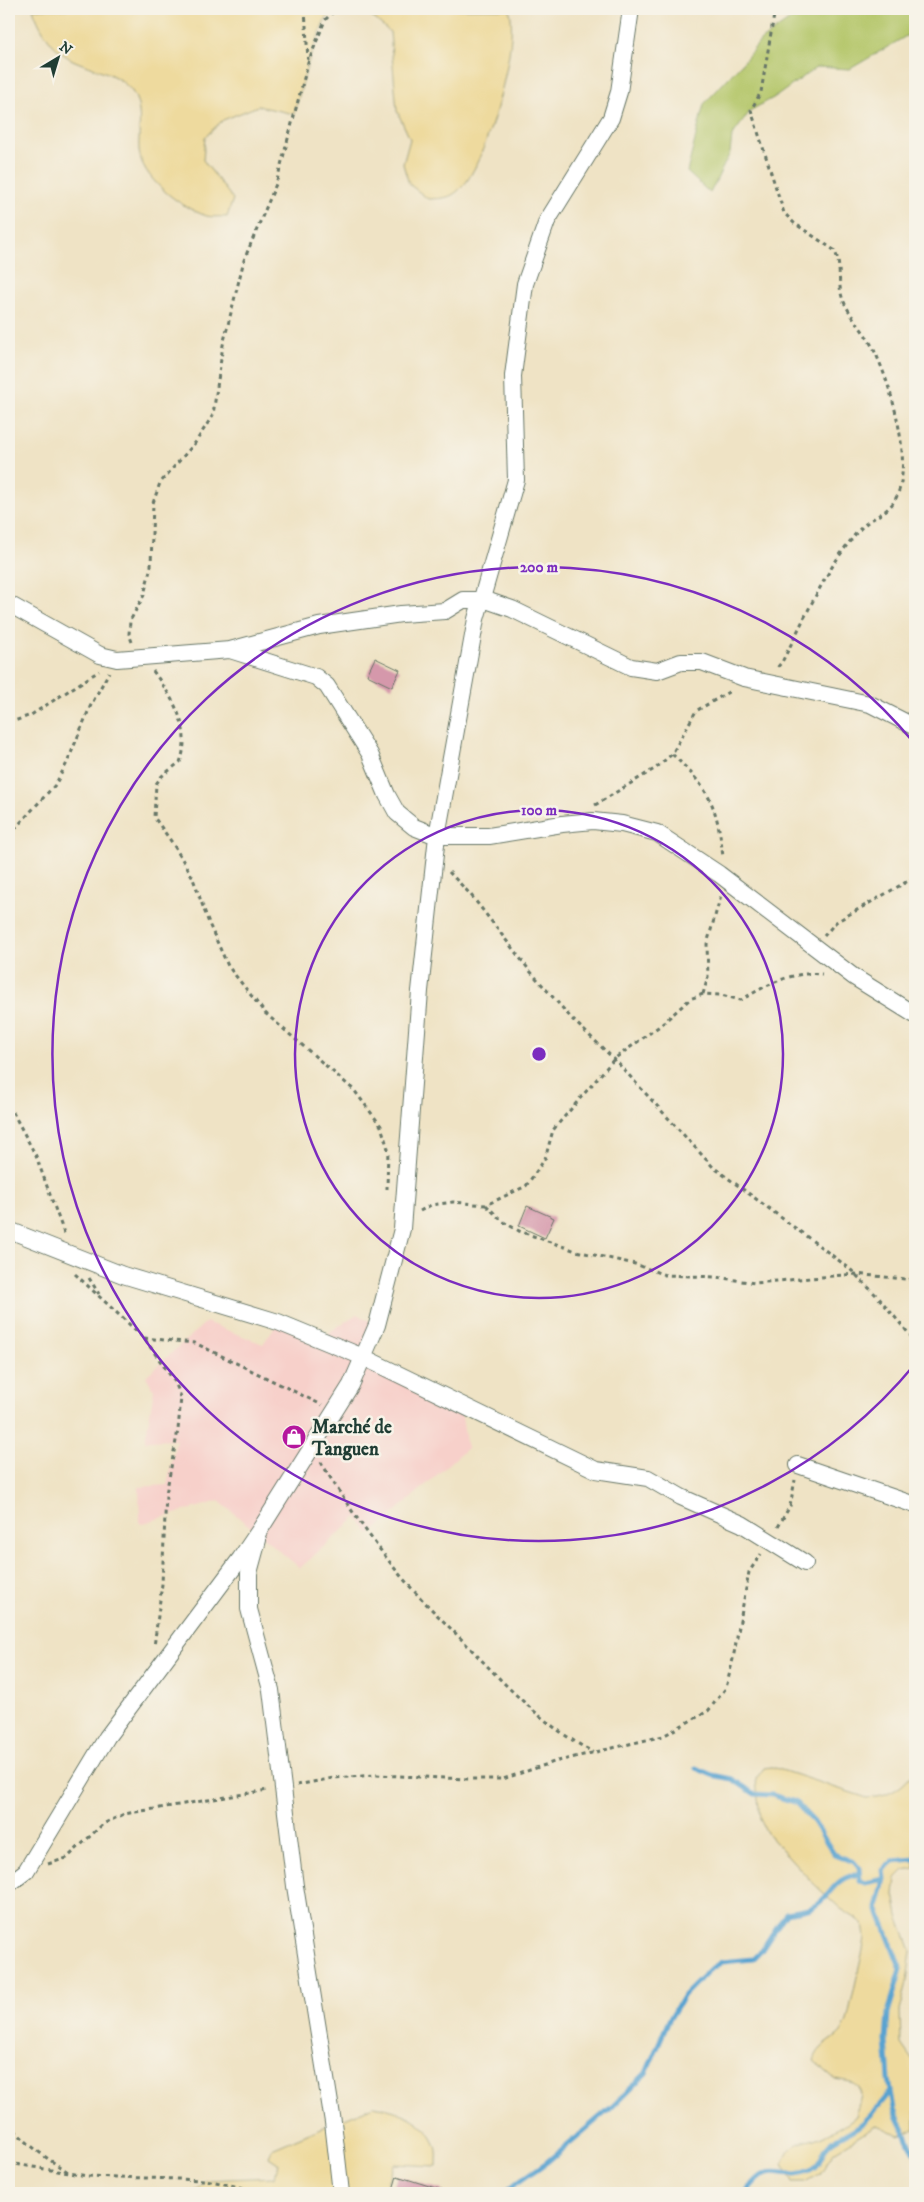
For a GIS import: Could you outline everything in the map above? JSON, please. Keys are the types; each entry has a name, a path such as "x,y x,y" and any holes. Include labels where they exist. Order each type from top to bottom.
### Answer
{"street":[{"path":"9,1884 26,1871 107,1737 261,1528 350,1385 377,1325 402,1229 420,991 436,836 474,629 516,480 513,376 525,284 547,221 611,118 619,92 631,9"},
{"path":"9,604 100,656 117,659 230,650 319,626 401,614 445,611 463,600 482,600 512,609 631,667 657,671 681,662 702,662 754,681 870,704 915,727"},
{"path":"230,650 295,668 316,677 327,686 370,754 387,795 397,813 414,827 436,836 489,836 593,821 622,824 657,833 719,874 854,977 915,1015"},
{"path":"9,1230 72,1263 123,1275 278,1322 363,1357 596,1470 648,1478 680,1496 742,1524 805,1563"},
{"path":"798,1465 915,1505"},
{"path":"261,1528 250,1573 249,1609 271,1690 295,1886 333,2122 341,2193"}],"path":[{"path":"304,9 308,64"},
{"path":"592,806 656,768 672,754 696,711 734,689 774,672 782,662 821,589 850,542 863,526 893,503 899,489 903,456 896,413 886,379 873,348 843,301 838,257 834,250 794,224 784,213 750,110 761,92 775,9"},
{"path":"9,723 30,715 117,659"},
{"path":"9,835 54,785 67,763 90,706 117,659"},
{"path":"434,856 471,895 530,971 572,1019 614,1058 713,1167 855,1274 878,1296 915,1341"},
{"path":"807,972 815,964 824,933 836,922 915,877"},
{"path":"402,1229 417,1212 431,1204 453,1202 486,1205 526,1186 545,1159 553,1130 614,1058 662,1025 690,999 702,994 721,994 741,1000 779,979 807,972 826,974"},
{"path":"9,1105 36,1156 62,1227 72,1263 102,1299 144,1338 175,1382 181,1397 178,1430 166,1494 162,1584 153,1651"},
{"path":"486,1205 502,1220 519,1231 576,1251 635,1264 665,1275 716,1277 755,1283 855,1274 915,1280"},
{"path":"72,1263 102,1299"},
{"path":"144,1338 194,1343 334,1411"},
{"path":"312,1446 339,1493 393,1566 506,1687 557,1730 594,1752"},
{"path":"26,1871 67,1858 103,1824 124,1814 284,1788 333,1778 377,1775 503,1779 594,1752 663,1736 708,1711 726,1688 734,1659 749,1572 790,1506 798,1465"},
{"path":"9,2124 34,2149 69,2173"},
{"path":"9,2163 87,2176 206,2180 268,2193"}],"shaded area":[{"path":"357,1314 377,1325 363,1357 460,1405 467,1448 370,1535 357,1517 300,1568 219,1501 140,1524 139,1487 167,1485 176,1440 145,1441 154,1390 146,1376 206,1322 263,1344 278,1322 319,1339"}],"green space":[{"path":"806,9 915,9 915,31 850,69 817,67 777,96 751,110 732,136 730,153 710,193 687,172 704,104 761,40"}],"sand":[{"path":"33,9 336,9 325,20 308,63 294,114 258,106 223,120 205,137 203,160 233,199 227,217 209,216 194,211 163,190 146,171 141,160 138,103 131,90 112,75 67,57 49,40"},
{"path":"358,9 509,9 511,24 510,46 506,72 491,128 471,174 462,187 450,196 428,199 409,184 403,164 410,139 397,111 390,32 375,19"},
{"path":"772,1767 867,1798 882,1796 901,1787 915,1770 915,1868 904,1870 896,1878 894,1894 898,1916 911,1951 907,1982 900,2011 901,2044 915,2064 915,2129 900,2136 877,2125 834,2152 820,2174 806,2182 793,2182 783,2164 790,2150 798,2144 836,2130 856,2116 861,2094 859,2087 851,2082 835,2079 814,2061 818,2052 841,2032 847,2021 865,1938 863,1923 841,1909 813,1883 767,1833 760,1819 756,1779 764,1768"},
{"path":"373,2106 401,2113 410,2117 425,2129 436,2146 437,2166 394,2164 383,2193 194,2193 206,2180 275,2177 278,2163 269,2157 272,2149"}],"building":[{"path":"375,658 400,670 392,687 367,675"},
{"path":"527,1206 554,1218 545,1238 519,1226"},
{"path":"397,2176 442,2190 442,2193 392,2193"}],"waterway":[{"path":"696,1768 712,1775 732,1779 755,1794 772,1795 795,1802 814,1822 834,1854 854,1862 859,1868 860,1880 865,1883 884,1879"},
{"path":"915,1859 893,1861 883,1870 884,1879 877,1908 901,1969 888,2013 886,2040 889,2079 894,2109 915,2154"},
{"path":"503,2193 547,2162 613,2106 646,2073 669,2020 684,1995 709,1970 722,1962 753,1959 761,1951 786,1913 813,1907 843,1879 860,1874"},
{"path":"746,2193 755,2181 770,2172 792,2174 815,2167 827,2146 864,2121 877,2109 891,2091"}],"place":[{"name":"Marché de Tanguen","path":"294,1437"}]}
